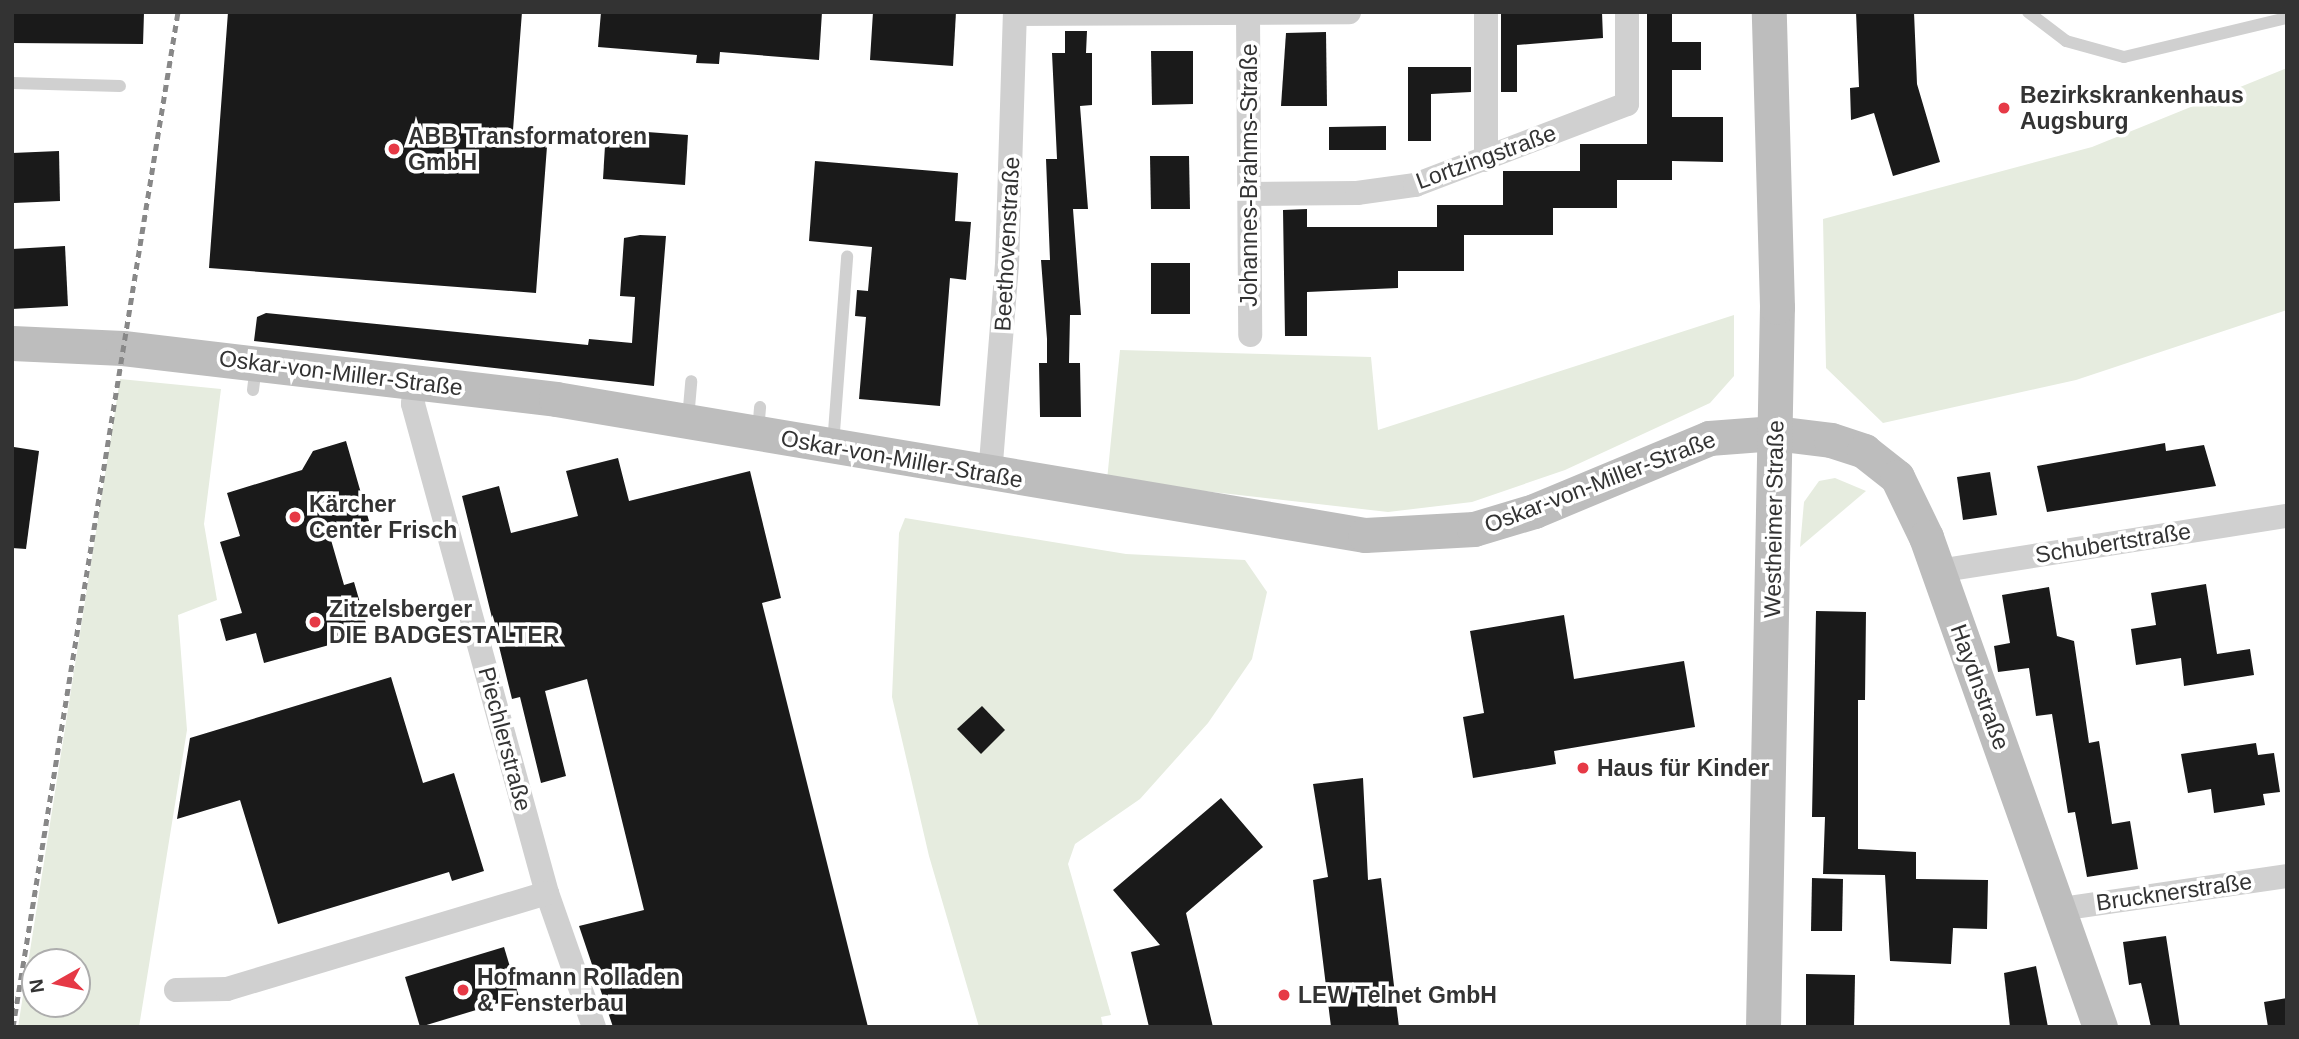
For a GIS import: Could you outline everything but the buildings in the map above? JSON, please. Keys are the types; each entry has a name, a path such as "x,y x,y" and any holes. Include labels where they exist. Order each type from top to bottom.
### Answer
{"street":[{"path":"1015,13 1248,15 1349,12"},
{"path":"1486,12 1486,160"},
{"name":"Lortzingstraße","path":"1249,194 1383,191 1486,160 1627,104 1627,12"},
{"name":"Westheimer Straße","path":"1763,1027 1775,433 1769,12"},
{"name":"Beethovenstraße","path":"990,475 1007,265 1015,13"},
{"name":"Johannes-Brahms-Straße","path":"1248,15 1250,335"},
{"name":"Oskar-von-Miller-Straße","path":"12,343 255,377 415,381 688,421 759,420 833,447 1340,532 1421,536 1534,511 1709,438 1775,433"},
{"name":"Piechlerstraße","path":"415,381 413,404 548,894 594,1027"},
{"name":"Haydnstraße","path":"1775,433 1814,435 1864,451 1897,477 1938,570 2100,1027"},
{"name":"Schubertstraße","path":"1938,570 2287,516"},
{"name":"Brucknerstraße","path":"2060,909 2287,876"},
{"path":"176,990 227,989 548,894"}],"lane":[{"path":"2028,12 2066,41 2124,57 2287,18"},
{"path":"12,83 120,86"},
{"path":"833,447 847,257"},
{"path":"688,421 691,381"}],"shaded area":[{"path":"2287,68 2287,310 2076,380 1883,423 1826,368 1823,219 2092,147"},
{"path":"1734,315 1734,376 1710,403 1565,470 1472,502 1388,512 1107,480 1120,350 1371,357 1378,430"},
{"path":"120,379 221,389 204,524 217,600 178,615 187,730 139,1027 18,1027 21,1008 21,1018 91,1018 91,948 30,948"},
{"path":"1835,478 1866,491 1800,547 1804,502 1819,481"},
{"path":"905,518 1126,554 1245,560 1267,592 1252,659 1208,723 1140,799 1075,844 1068,864 1111,1015 1101,1017 1103,1027 979,1027 929,856 892,697 899,533"}],"railway":[{"path":"13,1027 178,12"}],"place":[{"name":"Bezirkskrankenhaus Augsburg","path":"2004,108"},
{"name":"ABB Transformatoren GmbH","path":"394,149"},
{"name":"Kärcher Center Frisch","path":"295,517"},
{"name":"Zitzelsberger DIE BADGESTALTER","path":"315,622"},
{"name":"Haus für Kinder","path":"1583,768"},
{"name":"Hofmann Rolladen & Fensterbau","path":"463,990"},
{"name":"LEW Telnet GmbH","path":"1284,995"}]}
